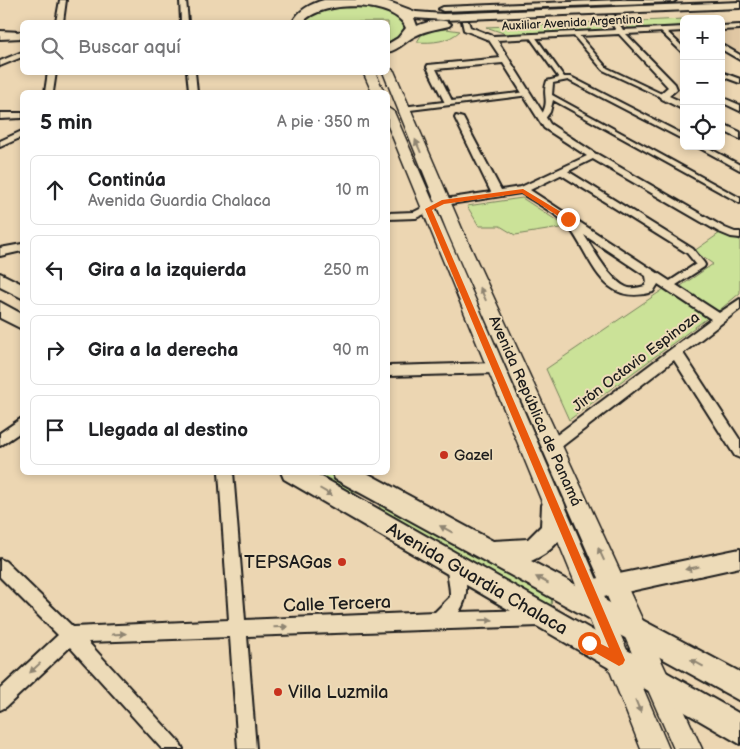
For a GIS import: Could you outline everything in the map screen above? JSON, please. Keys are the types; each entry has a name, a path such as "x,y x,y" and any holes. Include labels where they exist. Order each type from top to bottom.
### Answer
{"main road":[{"path":"300,20 312,9 326,2 357,0 373,1 415,15 443,17 494,8 671,2 740,5"},
{"path":"401,11 411,22 412,28 409,34"},
{"path":"390,48 399,43 409,34 428,26 740,12"},
{"path":"0,29 20,29"},
{"path":"0,36 20,35"},
{"path":"370,75 377,90"},
{"name":"Avenida República de Panamá","path":"389,75 395,110 435,206 496,368 595,601 655,749"},
{"name":"Avenida República de Panamá","path":"435,206 551,447 688,749"},
{"path":"0,279 20,291"},
{"path":"0,309 20,321"},
{"name":"Avenida Guardia Chalaca","path":"297,475 740,730"},
{"name":"Avenida Guardia Chalaca","path":"348,475 489,552 595,601 635,630 740,686"},
{"path":"360,511 376,491"},
{"path":"489,552 510,554 529,551 544,542 552,531 556,518 554,505"}],"street":[{"path":"59,20 62,0"},
{"path":"183,0 185,20"},
{"path":"443,9 494,8"},
{"path":"611,17 622,32 669,82 673,89"},
{"name":"Auxiliar Avenida Argentina","path":"465,23 467,28 492,38 680,30"},
{"path":"725,28 740,27"},
{"path":"662,30 680,48"},
{"path":"575,34 605,69 680,105"},
{"path":"532,36 562,78"},
{"path":"492,38 542,119 552,131 722,230 734,235 740,235"},
{"path":"725,49 740,58"},
{"path":"0,64 20,55"},
{"path":"450,103 431,68 505,60"},
{"path":"49,90 52,75"},
{"path":"191,75 193,90"},
{"path":"725,75 740,81"},
{"path":"542,119 548,112 551,104 548,85 550,81 562,78 574,80 680,136"},
{"path":"665,97 664,94 680,87"},
{"path":"395,110 527,94"},
{"path":"550,96 740,201"},
{"path":"725,101 740,108"},
{"path":"0,116 20,116"},
{"path":"459,118 498,195"},
{"path":"725,128 740,136"},
{"path":"0,144 20,135"},
{"path":"706,150 740,168"},
{"path":"390,216 412,215 435,206 523,190 594,156"},
{"path":"563,172 690,251 699,260 701,264 670,286"},
{"path":"523,190 670,286 724,316 740,320"},
{"path":"568,219 611,282 621,290 631,293 649,289 653,282 650,272"},
{"path":"0,243 5,251 20,248"},
{"name":"Jirón Octavio Espinoza","path":"551,447 740,303"},
{"path":"676,352 740,452"},
{"path":"390,370 496,368"},
{"path":"0,440 20,425"},
{"path":"226,475 247,749"},
{"path":"595,601 615,585 740,558"},
{"path":"437,620 452,610 460,596 460,587 454,565"},
{"path":"0,566 70,635 174,749"},
{"name":"Calle Tercera","path":"70,635 437,620 546,618"},
{"path":"0,701 70,635"}],"shaded area":[{"path":"725,31 740,31 740,52 725,46"}],"green space":[{"path":"662,2 663,5 511,10 509,8"},
{"path":"368,4 384,10 399,18 403,23 404,29 390,41 390,20 307,20 316,11 342,5"},
{"path":"680,19 680,26 629,28 620,22"},
{"path":"598,22 605,30 506,34 486,27"},
{"path":"446,29 460,31 450,38 440,41 417,42 423,32"},
{"path":"522,198 567,227 515,235 500,226 479,226 467,206"},
{"path":"723,231 740,240 740,293 716,313 678,288 713,264 694,251"},
{"path":"667,287 710,316 569,420 546,369"},
{"path":"313,475 337,476 348,482 359,493 346,493"},
{"path":"389,502 552,594 551,608 381,512 379,504"}],"place":[{"name":"Gazel","path":"444,455"},
{"name":"TEPSAGas","path":"342,562"},
{"name":"Villa Luzmila","path":"278,692"}],"route":[{"path":"568,219 523,190 442,202 428,209 619,660 589,643"}]}
